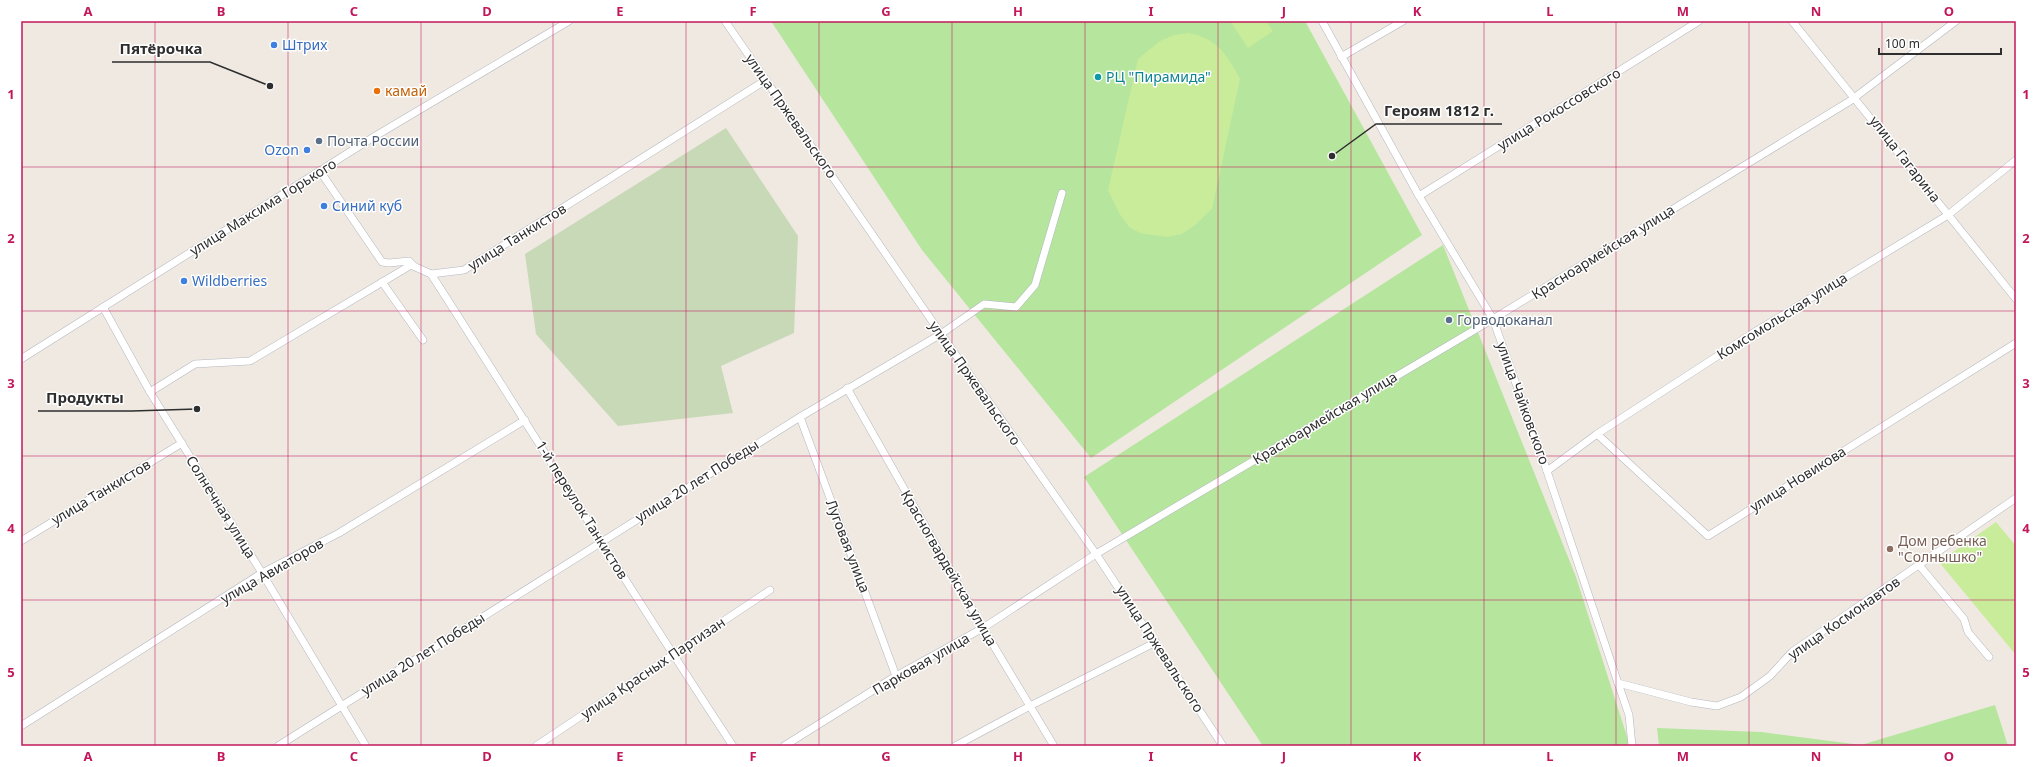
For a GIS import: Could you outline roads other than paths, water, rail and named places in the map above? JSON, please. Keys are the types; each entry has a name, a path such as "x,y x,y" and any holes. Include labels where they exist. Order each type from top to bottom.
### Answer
{"street":[{"name":"улица Максима Горького","path":"21,359 320,171 569,21"},
{"name":"улица Пржевальского","path":"725,21 941,334 1096,554 1156,642 1223,746"},
{"name":"улица Чайковского","path":"1322,21 1419,196 1493,319 1547,471 1629,715 1632,746"},
{"path":"1341,57 1403,21"},
{"name":"улица Рокоссовского","path":"1419,196 1699,21"},
{"name":"улица Гагарина","path":"1792,21 1855,97 2016,299"},
{"name":"Красноармейская улица","path":"1096,554 1493,319 1855,97 1956,21"},
{"name":"улица Танкистов","path":"431,274 464,270 766,80"},
{"name":"Комсомольская улица","path":"1547,471 1597,434 1753,333 1948,215 2016,160"},
{"path":"320,171 382,262 409,261 414,266 431,274"},
{"name":"улица 20 лет Победы","path":"278,746 800,417 941,334 984,304 1016,307 1035,285 1062,193"},
{"path":"150,392 195,364 250,361 411,265 414,266"},
{"name":"1-й переулок Танкистов","path":"431,274 602,541 672,654 733,746"},
{"path":"382,282 423,340"},
{"name":"Солнечная улица","path":"103,307 150,392 262,573 366,746"},
{"name":"улица Новикова","path":"1597,434 1708,536 2016,343"},
{"name":"Красногвардейская улица","path":"847,388 983,628 1054,746"},
{"name":"Луговая улица","path":"800,417 896,676"},
{"name":"улица Авиаторов","path":"21,726 262,573 339,533 525,420"},
{"name":"улица Танкистов","path":"21,541 182,443"},
{"name":"улица Космонавтов","path":"1618,683 1691,702 1717,706 1741,697 1770,676 1792,652 2016,498"},
{"name":"Парковая улица","path":"784,746 896,676 983,628 1096,554"},
{"path":"1919,565 1964,619 1968,632 1990,657"},
{"name":"улица Красных Партизан","path":"536,746 770,590"},
{"path":"955,746 1156,642"}],"place":[{"name":"Штрих","path":"274,45"},
{"name":"РЦ \"Пирамида\"","path":"1098,77"},
{"name":"Пятёрочка","path":"270,86"},
{"name":"камай","path":"377,91"},
{"name":"Почта России","path":"319,141"},
{"name":"Ozon","path":"307,150"},
{"name":"Героям 1812 г.","path":"1332,156"},
{"name":"Синий куб","path":"324,206"},
{"name":"Wildberries","path":"184,281"},
{"name":"Горводоканал","path":"1449,320"},
{"name":"Продукты","path":"197,409"},
{"name":"Дом ребенка \"Солнышко\"","path":"1890,549"}]}
